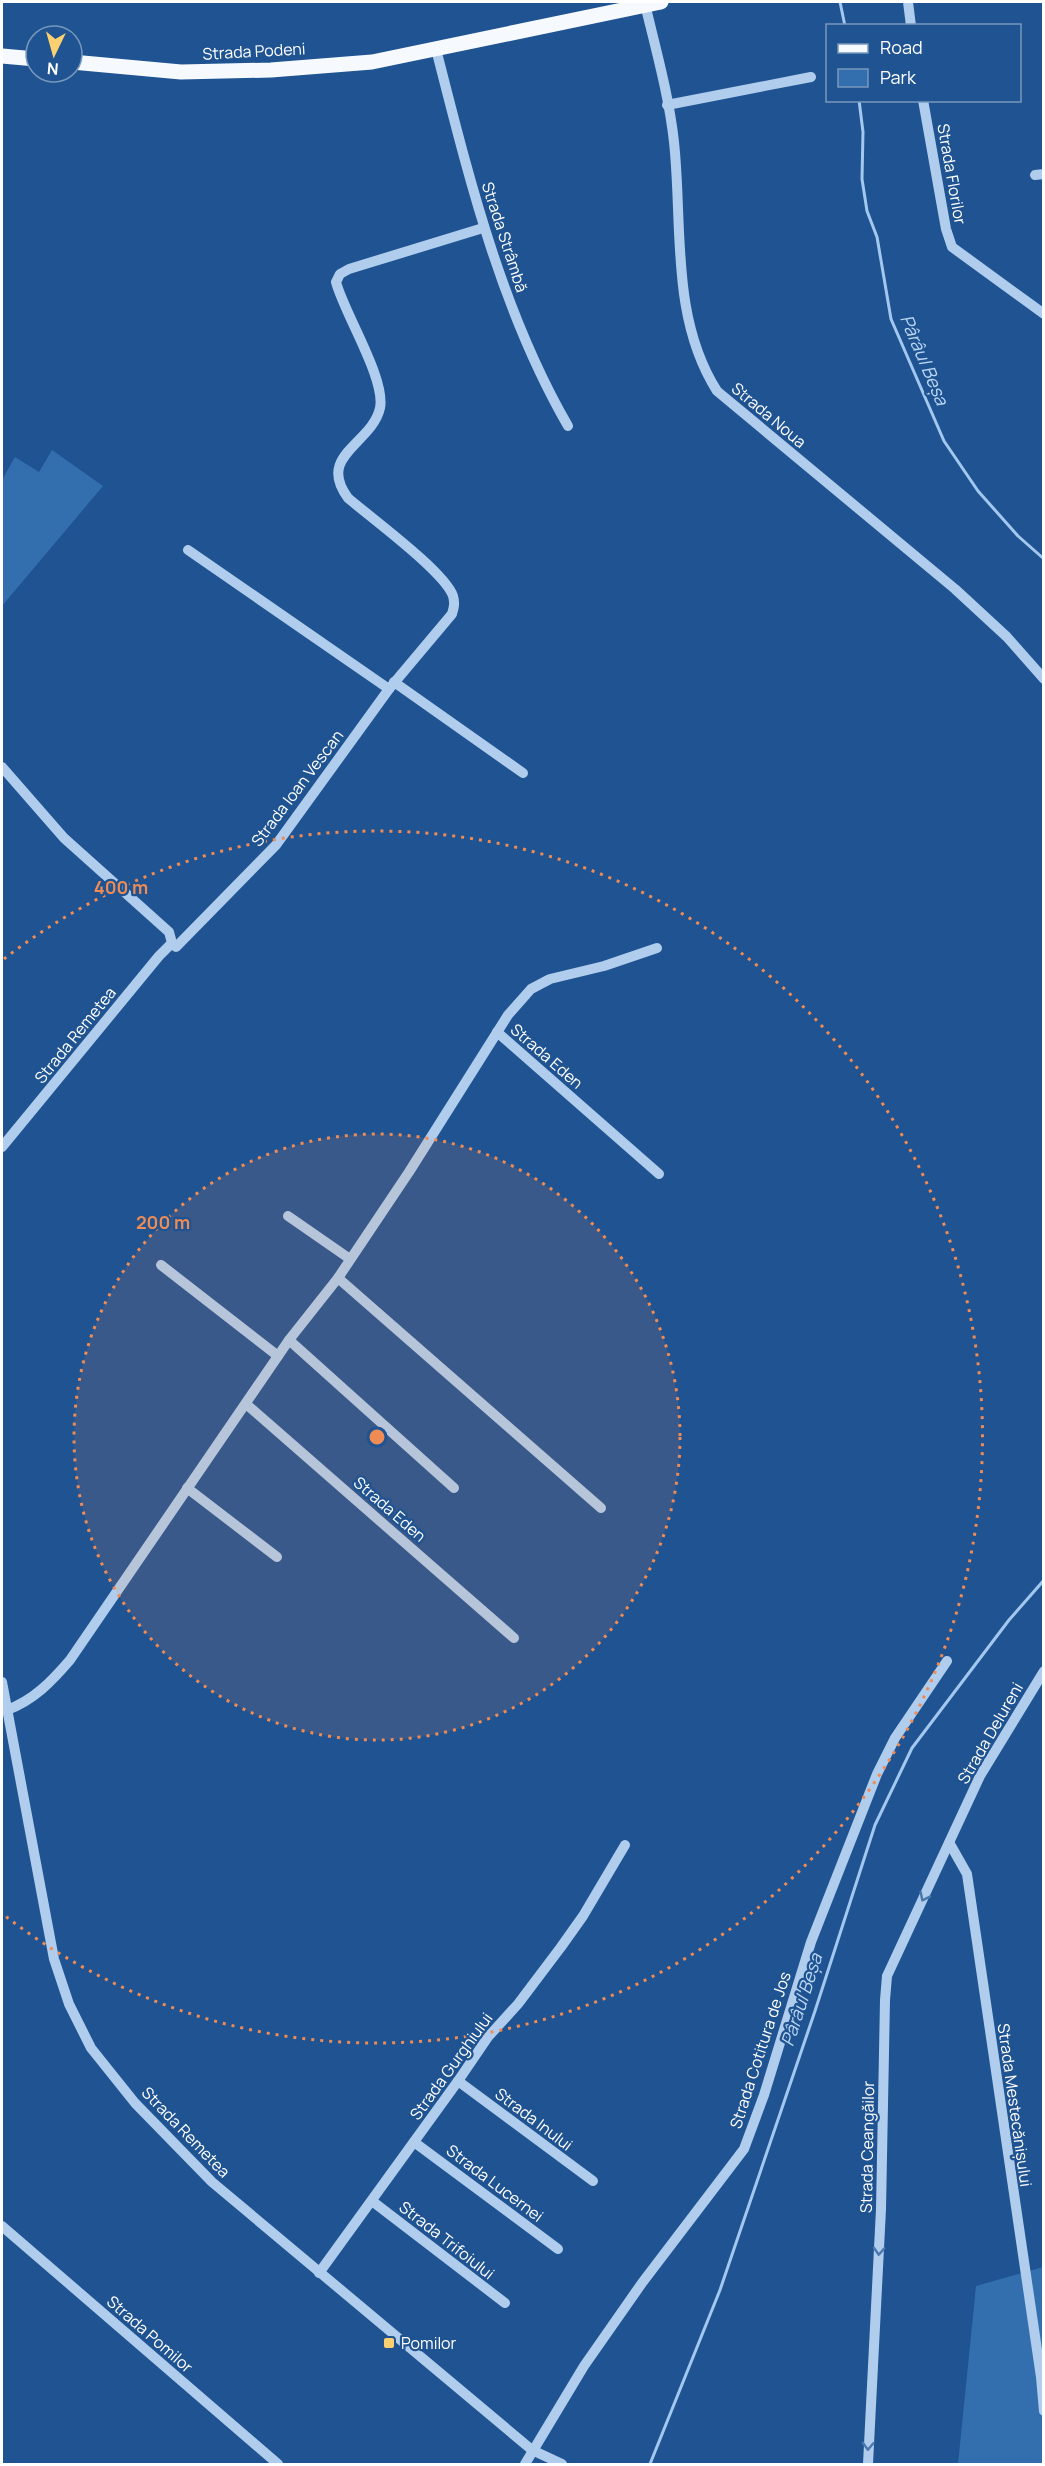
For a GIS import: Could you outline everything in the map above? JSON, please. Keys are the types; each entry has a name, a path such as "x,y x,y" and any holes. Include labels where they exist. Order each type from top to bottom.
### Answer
{"main road":[{"name":"Strada Podeni","path":"84,63 181,72 272,70 372,62 627,4 653,3"},
{"path":"2,56 24,58"}],"street":[{"path":"908,2 911,24"},
{"name":"Strada Noua","path":"653,3 674,142 681,272 686,307 696,347 708,376 717,391 955,590 1007,638 1044,679"},
{"name":"Strada Strâmbă","path":"436,49 483,228 548,391 568,426"},
{"path":"668,105 811,77"},
{"name":"Strada Florilor","path":"923,102 946,230 952,247 1044,314"},
{"name":"Strada Ioan Vescan","path":"172,943 176,947 276,845 392,686 452,614 454,604 452,593 423,560 348,498 340,488 337,477 339,465 348,451 376,420 380,406 379,391 370,364 336,282 340,274 350,269 483,228"},
{"path":"188,550 523,773"},
{"path":"2,767 64,837 169,932 172,943"},
{"name":"Strada Remetea","path":"2,1147 172,943"},
{"name":"Strada Eden","path":"7,1710 36,1696 70,1660 289,1340 338,1278 435,1132 497,1032 531,989 550,978 604,966 657,948"},
{"name":"Strada Eden","path":"497,1032 658,1174"},
{"path":"288,1216 350,1259"},
{"path":"161,1265 278,1356"},
{"path":"338,1278 601,1508"},
{"path":"289,1340 454,1488"},
{"name":"Strada Eden","path":"246,1404 514,1638"},
{"path":"187,1488 277,1557"},
{"name":"Strada Cotitura de Jos","path":"532,2450 585,2366 642,2283 744,2149 764,2095 811,1942 877,1774 895,1738 947,1661"},
{"name":"Strada Delureni","path":"950,1844 980,1776 1044,1671"},
{"name":"Strada Remetea","path":"2,1682 54,1959 79,2027 106,2069 212,2182 532,2450 562,2464"},
{"name":"Strada Mestecănișului","path":"950,1844 967,1874 1041,2377 1044,2411"},
{"name":"Strada Ceangăilor","path":"868,2464 880,2242 887,1976 950,1844"},
{"name":"Strada Gurghiului","path":"319,2273 488,2037 519,2004 561,1947 583,1916 625,1845"},
{"name":"Strada Inului","path":"458,2081 593,2181"},
{"name":"Strada Lucernei","path":"414,2142 558,2249"},
{"name":"Strada Trifoiului","path":"372,2201 505,2303"},
{"name":"Strada Pomilor","path":"2,2226 278,2464"},
{"path":"525,2464 532,2450"}],"green space":[{"path":"52,450 103,486 2,606 2,480 15,457 39,472"},
{"path":"1043,2267 1043,2464 958,2464 976,2286"}],"waterway":[{"name":"Pârâul Beșa","path":"840,2 845,24"},
{"name":"Pârâul Beșa","path":"859,102 863,132 862,179 867,211 877,237 891,319 944,441 978,491 1018,536 1044,559"},
{"name":"Pârâul Beșa","path":"650,2464 720,2290 815,2011 875,1825 912,1748 1009,1620 1044,1580"}],"place":[{"name":"Pomilor","path":"389,2343"}]}
